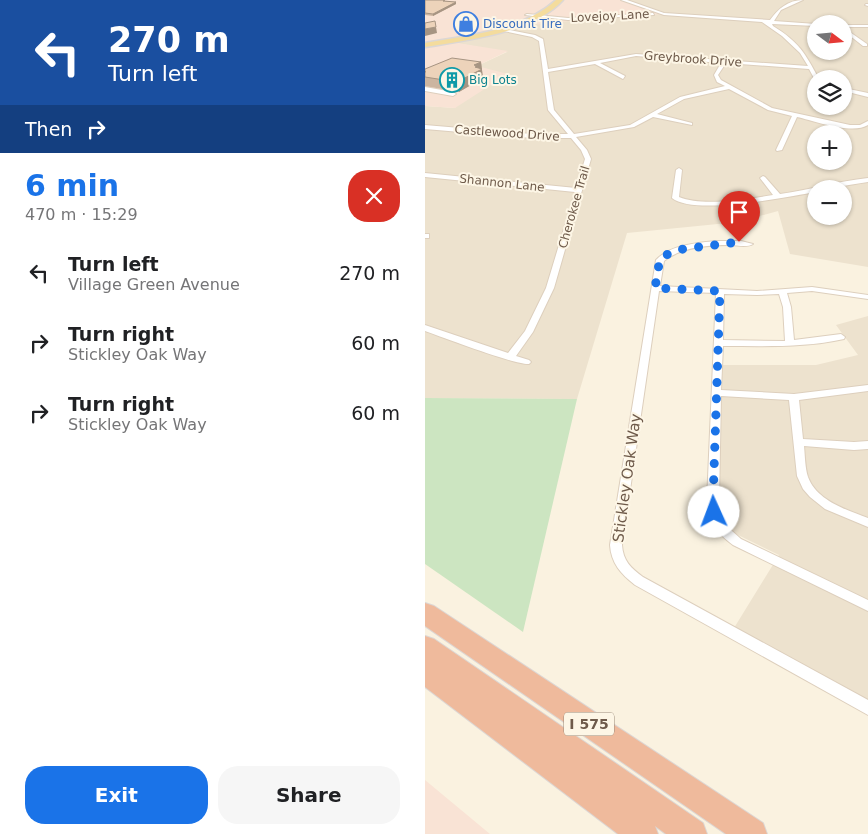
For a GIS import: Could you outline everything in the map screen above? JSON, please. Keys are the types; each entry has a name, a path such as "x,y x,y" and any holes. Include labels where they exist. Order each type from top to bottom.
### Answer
{"highway":[{"name":"I 575","path":"425,613 752,834"},
{"path":"425,647 692,834"},
{"path":"425,672 436,685 643,834"}],"main road":[{"path":"425,43 485,30 527,15 542,7 549,0"},
{"path":"425,43 501,29 537,17 552,8 560,0"}],"street":[{"path":"623,0 664,14 807,24"},
{"path":"768,22 780,9 801,0"},
{"name":"Lovejoy Lane","path":"527,15 575,19 664,14"},
{"path":"768,22 803,52 811,68"},
{"path":"853,27 868,26"},
{"name":"Cherokee Trail","path":"501,29 539,38 542,44 551,110 584,150 587,159 580,190 550,288 529,332 511,356"},
{"path":"853,35 865,44"},
{"name":"Greybrook Drive","path":"545,71 627,56 643,55 811,68"},
{"path":"724,62 717,78 729,87 770,109 795,116 857,128 868,133"},
{"path":"597,63 623,77"},
{"name":"Castlewood Drive","path":"425,127 532,136 572,136 633,126 687,96 729,87"},
{"path":"425,89 453,94"},
{"path":"852,92 868,95"},
{"path":"652,115 690,124"},
{"path":"779,150 795,116"},
{"path":"857,128 868,123"},
{"path":"679,170 675,198 682,202 724,202 807,191"},
{"name":"Shannon Lane","path":"425,175 580,190"},
{"path":"763,178 778,196"},
{"path":"852,182 868,180"},
{"name":"Stickley Oak Way","path":"749,244 733,242 669,253 660,260 616,554 628,574 639,581 868,708"},
{"path":"655,288 757,293 821,290 868,297"},
{"path":"720,291 713,501 715,522 722,531 737,542 868,606"},
{"path":"782,292 787,307 790,342"},
{"path":"425,328 526,362"},
{"path":"718,343 790,342 828,340 841,337"},
{"path":"716,393 794,397 868,388"},
{"path":"794,397 802,476 813,496 823,503 868,523"},
{"path":"798,442 854,446 868,445"}],"shaded area":[{"path":"425,0 621,0 664,14 531,25 506,25 469,39 451,42 508,51 477,66 508,74 455,108 425,106"},
{"path":"621,0 868,0 868,267 790,254 778,211 738,222 627,233 577,399 425,398 425,106 455,108 477,66 507,52 450,42 506,25 531,25"},
{"path":"868,316 868,703 734,628 779,555 730,531 714,517 718,365 816,365 858,355 836,325"},
{"path":"425,780 490,834 425,834"}],"green space":[{"path":"425,398 577,399 523,632 425,564"}],"building":[{"path":"425,0 456,2 433,14 425,13"},
{"path":"435,21 436,27 425,29 425,23"},
{"path":"452,58 481,62 474,65 482,69 457,82 425,77 425,69"}],"place":[{"name":"Discount Tire","path":"466,24"},
{"name":"Big Lots","path":"452,80"}],"route":[{"path":"714,512 720,291 655,288 659,264 663,256 675,250 739,242"}]}
